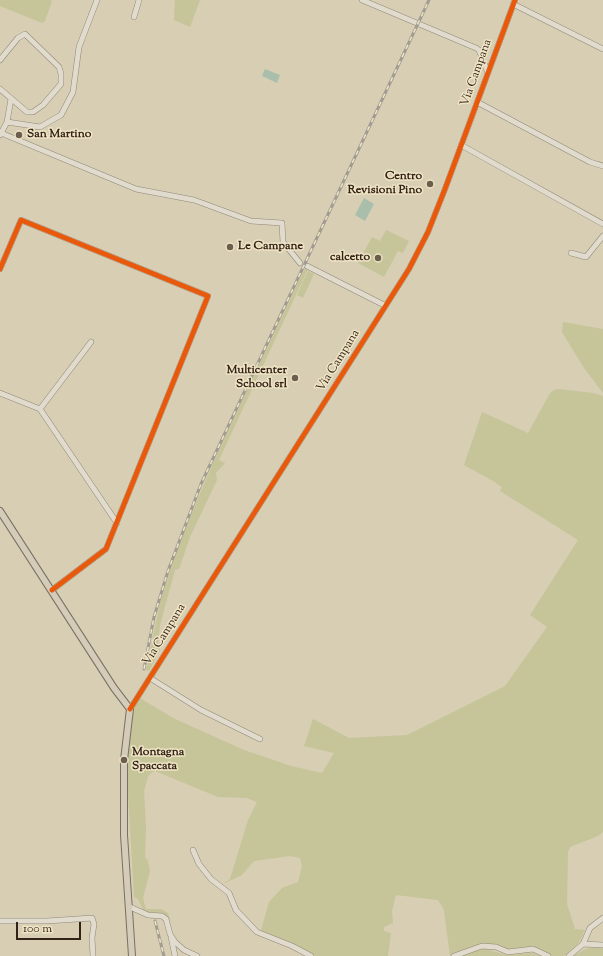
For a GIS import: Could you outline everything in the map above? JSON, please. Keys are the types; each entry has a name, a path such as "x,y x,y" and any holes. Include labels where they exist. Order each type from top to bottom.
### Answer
{"main road":[{"path":"0,511 114,688 130,709"},
{"name":"Via Campana","path":"130,709 124,760 124,834 130,907 132,956"}],"street":[{"path":"7,122 40,127 61,115 73,92 79,47 97,0"},
{"path":"134,17 140,0"},
{"path":"362,0 476,48 479,50 488,73"},
{"path":"514,2 603,49"},
{"name":"Via Campana","path":"130,709 409,269 428,232 462,146 514,2"},
{"path":"0,60 18,38 22,34 25,34 58,67 61,74 61,84 43,105 33,112 27,112 0,89"},
{"path":"11,99 7,122 1,135 136,189 194,200 251,221 282,223 284,242 300,262"},
{"path":"477,102 590,162 603,166"},
{"path":"462,146 603,224"},
{"path":"0,269 20,220 208,296 106,549 52,590"},
{"path":"571,253 586,257 603,236"},
{"path":"307,266 386,306"},
{"path":"40,409 90,342"},
{"path":"0,393 40,409 117,523"},
{"path":"150,678 201,710 260,739"},
{"path":"193,850 199,864 212,879 229,893 236,910 257,932 292,946 311,956"},
{"path":"130,907 148,915 162,916 166,919 175,956"},
{"path":"0,921 47,921 92,918 94,924 92,938 93,956"},
{"path":"569,956 583,944 590,928 603,918"},
{"path":"170,934 184,950 197,956"},
{"path":"583,944 603,945"},
{"path":"454,956 482,946 496,947 508,952 533,949 548,956"}],"shaded area":[{"path":"0,0 52,1 45,21 42,23 0,6"},
{"path":"175,0 200,0 190,27 174,20"},
{"path":"265,69 280,75 277,83 262,76"},
{"path":"364,198 374,204 365,221 355,215"},
{"name":"calcetto","path":"386,230 409,241 403,253 398,251 384,277 358,263 372,237 380,241"},
{"path":"305,268 308,269 219,460 225,463 216,473 217,480 190,537 179,569 175,570 160,625 158,646 160,650 149,671 146,670 160,603 180,540 213,463"},
{"path":"308,271 314,274 303,298 297,295"},
{"path":"563,322 603,329 603,393 584,368 562,332"},
{"path":"559,389 593,393 603,396 603,832 598,836 570,847 568,852 567,904 575,929 585,930 578,944 571,952 564,956 552,956 536,948 509,951 484,943 450,956 444,910 438,900 396,895 392,911 393,923 384,927 384,931 391,933 388,956 312,956 261,932 269,902 282,888 298,882 302,867 300,858 290,856 254,861 242,875 223,884 230,879 248,820 257,802 247,798 218,797 155,771 148,777 144,791 146,828 145,857 148,861 150,871 143,898 146,909 161,909 168,913 171,922 169,918 160,913 144,912 138,899 134,897 127,775 129,729 132,710 140,698 173,718 244,750 291,766 322,773 334,753 304,746 313,719 349,738 407,735 505,686 547,627 530,615 578,540 500,491 502,487 493,481 464,465 482,412 528,433 550,393"},
{"path":"603,947 603,956 573,956 588,948"},
{"path":"483,948 506,955 532,953 541,956 460,956"}],"railway":[{"path":"144,669 154,617 168,571 201,484 429,0"},
{"path":"155,921 164,956"}],"cycle path":[{"path":"130,709 409,269 428,232 445,189 515,0"},
{"path":"0,269 21,220 208,296 106,549 52,590"}],"place":[{"name":"San Martino","path":"19,135"},
{"name":"Centro Revisioni Pino","path":"430,184"},
{"name":"Le Campane","path":"230,247"},
{"name":"calcetto","path":"378,258"},
{"name":"Multicenter School srl","path":"295,378"},
{"name":"Montagna Spaccata","path":"124,760"}]}
